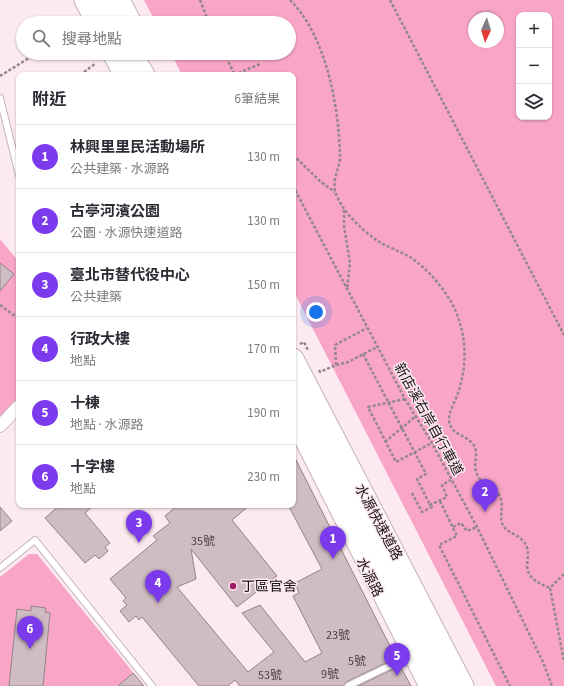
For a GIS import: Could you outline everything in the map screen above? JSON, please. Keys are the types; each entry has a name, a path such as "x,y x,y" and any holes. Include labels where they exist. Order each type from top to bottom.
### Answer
{"highway":[{"path":"85,0 118,16"},
{"path":"118,60 124,72"},
{"path":"135,60 142,72"},
{"path":"150,60 156,72"},
{"name":"水源快速道路","path":"296,365 463,686"},
{"name":"水源快速道路","path":"296,397 441,686"}],"street":[{"path":"77,0 85,16"},
{"path":"108,60 114,72"},
{"path":"0,426 16,409"},
{"name":"水源路","path":"296,431 425,686"}],"lane":[{"path":"0,98 16,163"},
{"path":"0,568 35,540 152,686"},
{"path":"348,686 410,656"}],"path":[{"path":"200,0 206,16"},
{"path":"290,0 309,27 322,52 334,98 340,158 334,176 336,193 344,210 375,239 412,258 430,273 452,303 459,319 464,343 465,360 461,384 450,414 451,428 455,433 469,439 474,445 477,451 475,465 477,476 481,481 498,493 502,501 501,521 508,532 522,540 526,546 526,562 529,575 534,580 550,588"},
{"path":"390,0 564,335"},
{"path":"0,76 26,60"},
{"path":"227,60 233,72"},
{"path":"84,72 96,63"},
{"path":"241,72 260,64"},
{"path":"296,158 321,182 336,193"},
{"name":"新店溪右岸自行車道","path":"296,192 405,399 432,443 477,527 543,662 552,686"},
{"path":"344,210 344,226 350,263 347,291"},
{"path":"0,306 16,317"},
{"path":"336,364 335,344 367,328"},
{"path":"320,372 336,364 348,362 377,347"},
{"path":"363,354 403,427 426,474 417,479 432,507 422,512 412,493"},
{"path":"405,399 368,407 396,462 432,443"},
{"path":"385,442 416,416"},
{"path":"430,505 447,497 442,485 451,480"},
{"path":"440,501 457,536 439,544 510,686"},
{"path":"453,527 461,523 467,531 477,527"},
{"path":"550,588 564,574"},
{"path":"550,588 564,661"}],"shaded area":[{"path":"144,0 564,0 564,686 496,686 296,296 296,72 180,72 174,60 296,60 296,16 152,16"},
{"path":"0,239 16,258 16,400 0,418"},
{"path":"29,554 37,554 144,686 43,686 50,613 45,612 46,608 32,606 31,611 17,609 9,686 0,686 0,577"}],"building":[{"path":"0,263 14,274 0,291"},
{"path":"296,460 396,658 346,682 344,686 240,686 235,680 228,686 199,686 142,617 139,620 136,616 129,622 120,611 127,605 123,601 126,598 110,579 157,540 153,536 170,523 165,516 174,508 246,508 232,520 277,576 237,607 191,549 196,579 177,587 248,672 274,652 242,613 260,605 305,662 322,653 293,596 299,593 295,583 322,569 290,508 296,508"},
{"path":"0,507 12,521 0,531"},
{"path":"57,508 91,508 85,513 110,543 105,547 108,551 99,559 95,555 85,563 45,518"},
{"path":"31,606 46,608 45,612 50,613 43,686 9,686 17,609 31,611"},
{"path":"400,666 411,686 358,686"},
{"path":"133,673 144,686 118,686"}],"place":[{"name":"古亭河濱公園","path":"485,512"},
{"name":"臺北市替代役中心","path":"139,543"},
{"name":"林興里里民活動場所","path":"333,559"},
{"name":"丁區官舍","path":"233,586"},
{"name":"行政大樓","path":"158,603"},
{"name":"十字樓","path":"30,649"},
{"name":"十棟","path":"397,676"}]}
